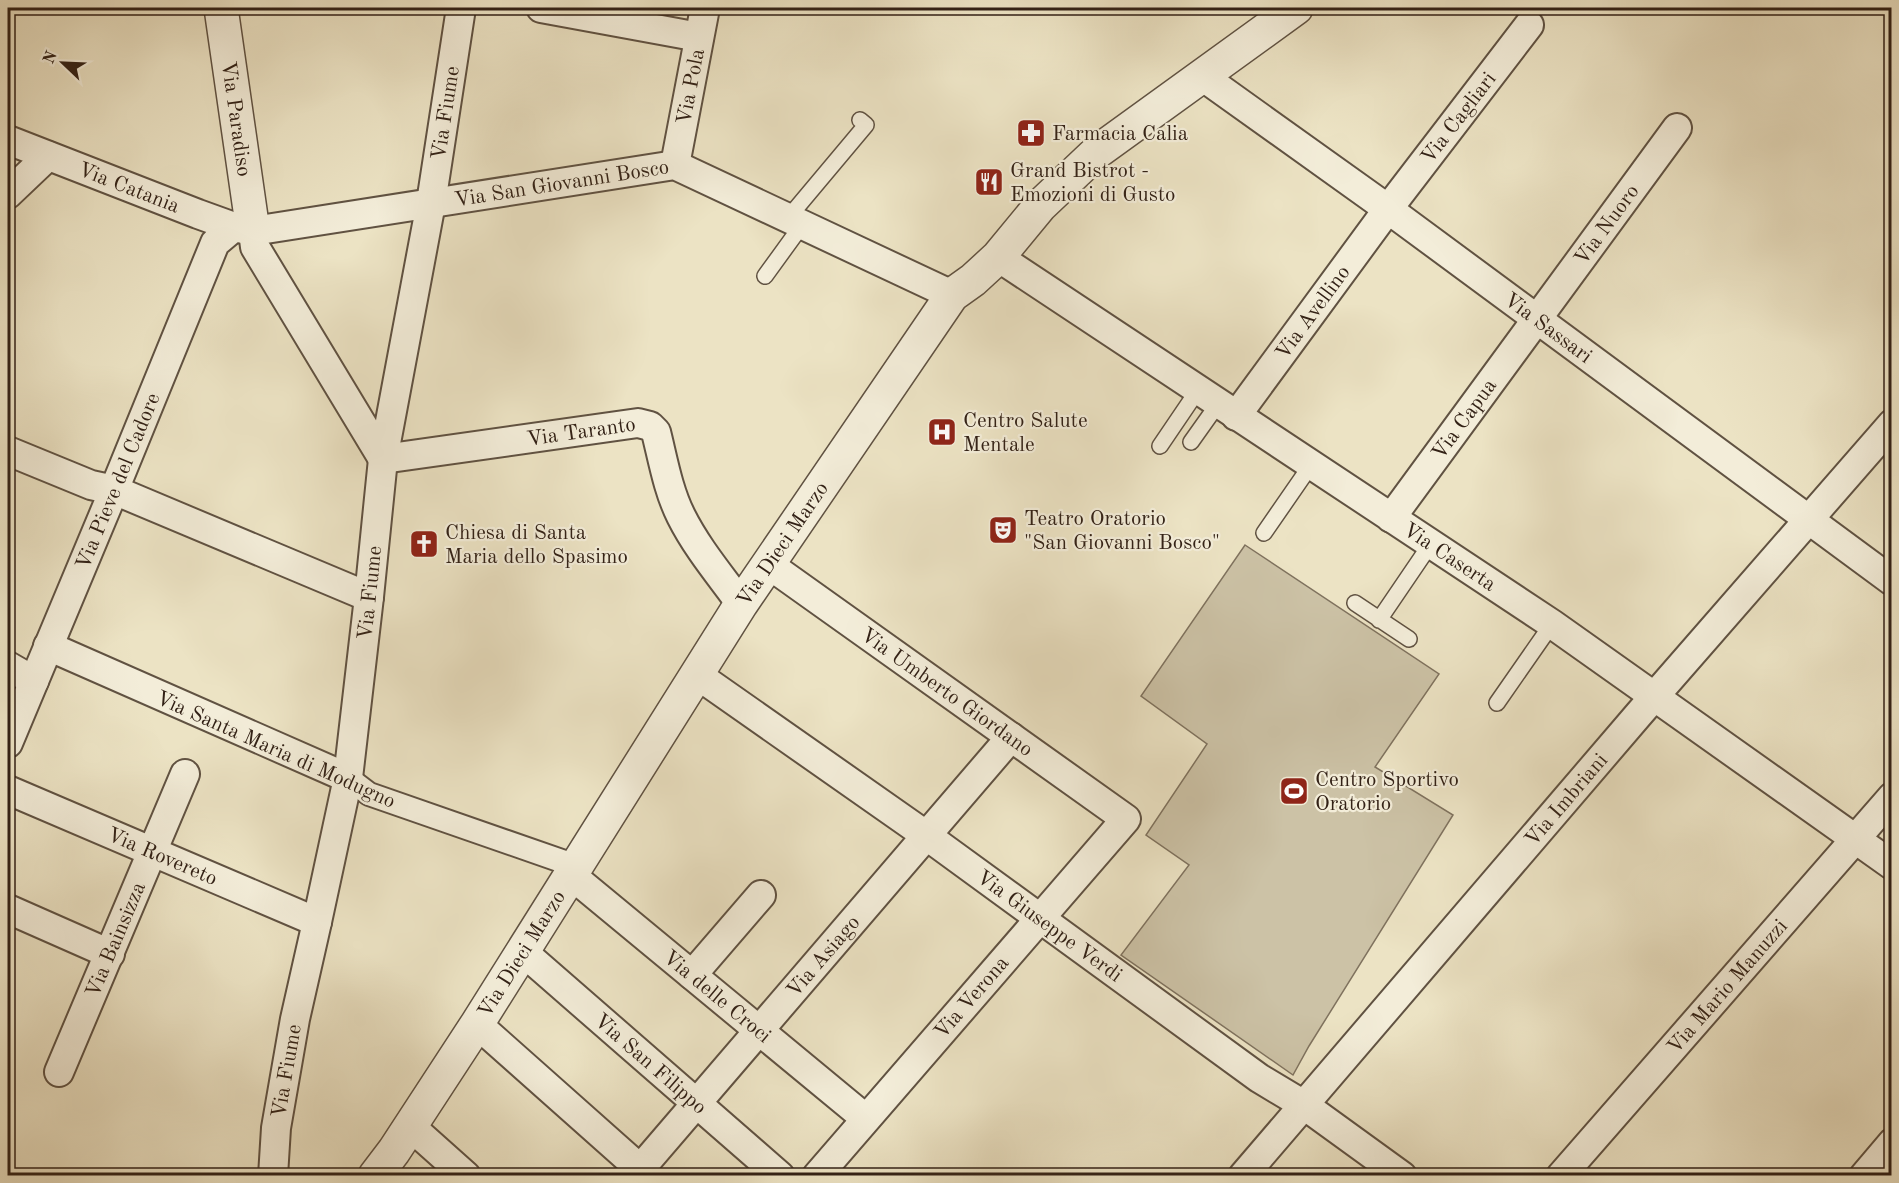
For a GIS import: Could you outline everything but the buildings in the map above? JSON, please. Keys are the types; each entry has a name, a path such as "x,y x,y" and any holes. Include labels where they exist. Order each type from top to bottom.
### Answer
{"street":[{"name":"Via Paradiso","path":"221,8 243,229"},
{"name":"Via Fiume","path":"273,1176 276,1128 293,1030 348,778 383,459 431,203 461,8"},
{"path":"541,8 699,37"},
{"name":"Via Pola","path":"675,165 705,8"},
{"name":"Via Dieci Marzo","path":"375,1176 477,1024 741,604 952,295 973,280 998,257 1040,206 1096,152 1296,8"},
{"name":"Via Cagliari","path":"1388,209 1529,25"},
{"name":"Via Sassari","path":"1202,76 1388,209 1892,581"},
{"name":"Via Nuoro","path":"1536,320 1677,128"},
{"name":"Via Catania","path":"8,140 243,229"},
{"path":"8,194 48,156"},
{"name":"Via San Giovanni Bosco","path":"243,229 283,227 675,165 952,295"},
{"name":"Via Avellino","path":"1218,403 1388,209"},
{"path":"243,229 383,459"},
{"name":"Via Pieve del Cadore","path":"8,743 215,243 243,229"},
{"name":"Via Caserta","path":"998,257 1552,624 1892,866"},
{"name":"Via Capua","path":"1391,518 1536,320"},
{"name":"Via Taranto","path":"383,459 638,423 650,426 656,432 670,487 681,515 701,550 741,604"},
{"name":"Via Imbriani","path":"1243,1176 1653,698 1892,424"},
{"path":"8,451 91,485 114,490 369,597"},
{"name":"Via Umberto Giordano","path":"768,564 1126,819"},
{"name":"Via Santa Maria di Modugno","path":"48,646 348,778 369,794 574,870"},
{"path":"8,666 34,681"},
{"name":"Via Giuseppe Verdi","path":"696,674 927,836 1259,1078 1304,1105 1402,1176"},
{"name":"Via Asiago","path":"640,1173 696,1103 1011,738"},
{"name":"Via Bainsizza","path":"59,1072 185,774"},
{"name":"Via Rovereto","path":"8,790 318,922"},
{"name":"Via Mario Manuzzi","path":"1562,1176 1892,797"},
{"name":"Via Verona","path":"817,1176 1126,819"},
{"name":"Via delle Croci","path":"574,870 693,975 865,1118"},
{"path":"693,975 761,895"},
{"path":"8,909 110,954"},
{"name":"Via San Filippo","path":"522,951 780,1176"},
{"path":"477,1024 640,1173"},
{"path":"410,1126 466,1176"},
{"path":"1864,1176 1892,1143"}],"lane":[{"path":"765,276 795,221 866,125 860,120"},
{"path":"1191,442 1218,403"},
{"path":"1160,446 1218,403"},
{"path":"1264,532 1311,465"},
{"path":"1379,620 1430,545"},
{"path":"1355,603 1409,639"},
{"path":"1497,702 1552,624"}],"shaded area":[{"name":"Centro Sportivo Oratorio","path":"1245,545 1439,674 1375,767 1453,815 1293,1075 1121,955 1189,865 1146,835 1207,744 1141,696"}],"place":[{"name":"Farmacia Calia","path":"1031,133"},
{"name":"Grand Bistrot - Emozioni di Gusto","path":"989,182"},
{"name":"Centro Salute Mentale","path":"942,432"},
{"name":"Teatro Oratorio \"San Giovanni Bosco\"","path":"1003,530"},
{"name":"Chiesa di Santa Maria dello Spasimo","path":"424,544"},
{"name":"Centro Sportivo Oratorio","path":"1294,791"}]}
